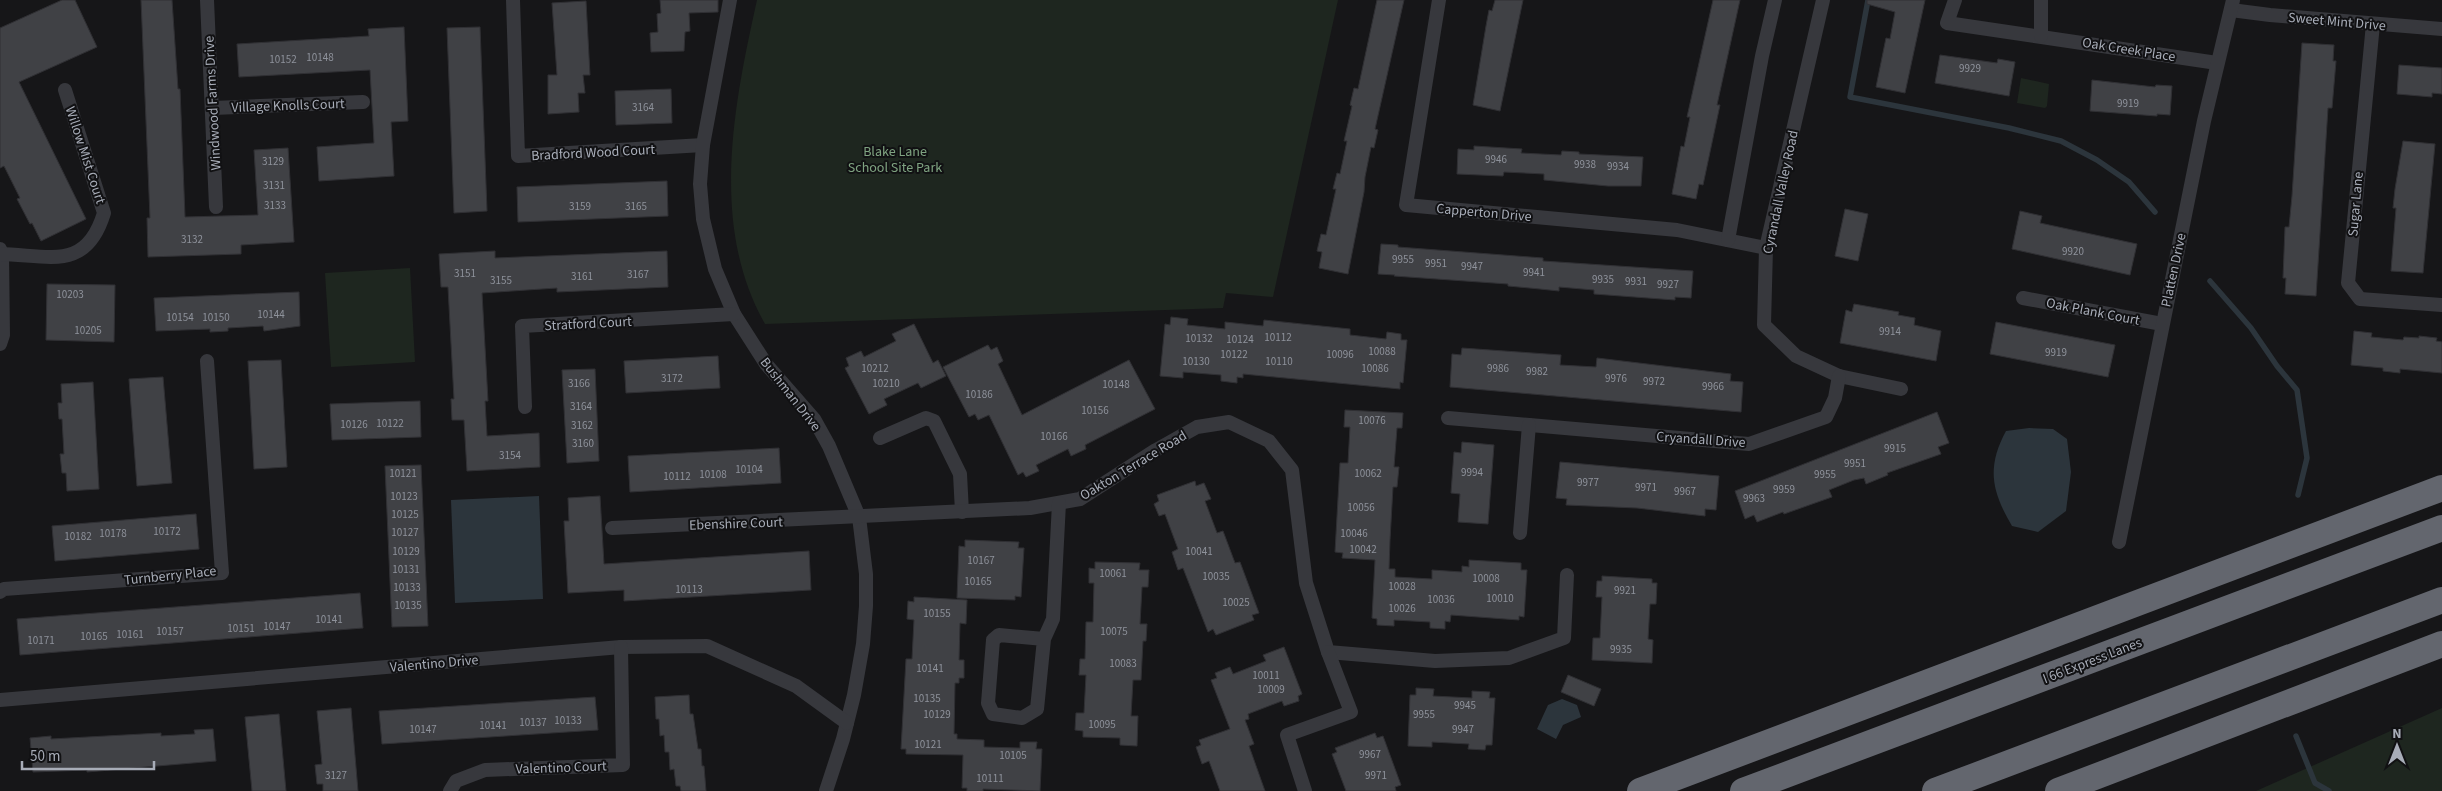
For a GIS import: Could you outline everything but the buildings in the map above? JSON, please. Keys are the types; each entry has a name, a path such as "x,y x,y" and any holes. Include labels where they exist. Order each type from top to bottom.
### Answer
{"highway":[{"path":"1640,791 2442,488"},
{"name":"I 66 Express Lanes","path":"1743,791 2442,528"},
{"path":"1935,791 2442,600"},
{"path":"2058,791 2442,644"}],"street":[{"name":"Windwood Farms Drive","path":"207,0 216,207"},
{"name":"Bradford Wood Court","path":"513,0 518,156 703,145"},
{"name":"Bushman Drive","path":"730,0 703,145 700,184 703,219 715,268 734,314 766,364 814,419 833,454 859,517 866,574 863,644 847,723 826,791"},
{"name":"Capperton Drive","path":"1439,0 1406,205 1678,230 1766,248"},
{"path":"1728,240 1762,56 1775,0"},
{"name":"Cyrandall Valley Road","path":"1823,0 1766,248 1764,325 1796,356 1839,376 1901,389"},
{"name":"Oak Creek Place","path":"1955,0 1947,23 2217,63"},
{"path":"2041,36 2042,0"},
{"name":"Sweet Mint Drive","path":"2232,5 2270,16 2442,29"},
{"name":"Platten Drive","path":"2119,542 2162,324 2217,63 2232,5"},
{"name":"Sugar Lane","path":"2373,24 2348,283 2360,299 2442,305"},
{"name":"Willow Mist Court","path":"1,252 56,257 82,250 98,233 104,213 64,90"},
{"name":"Village Knolls Court","path":"213,108 363,102"},
{"path":"0,344 4,335 1,252"},
{"name":"Oak Plank Court","path":"2023,298 2162,324"},
{"name":"Stratford Court","path":"525,407 522,326 734,314"},
{"name":"Turnberry Place","path":"0,592 4,589 222,573 206,361"},
{"name":"Cryandall Drive","path":"1448,418 1749,444 1826,416 1835,398 1839,376"},
{"path":"880,438 926,418 934,421 960,474 962,512"},
{"name":"Oakton Terrace Road","path":"859,517 1030,508 1080,499 1156,450 1197,427 1229,422 1268,441 1292,470 1306,583 1328,652 1351,712 1287,735 1305,791"},
{"path":"1520,533 1529,425"},
{"path":"1044,639 999,635 993,640 988,704 993,714 1022,718 1037,709 1044,639 1054,619 1060,503"},
{"name":"Ebenshire Court","path":"612,528 859,517"},
{"path":"1328,652 1435,661 1508,658 1564,638 1567,575"},
{"name":"Valentino Drive","path":"0,700 622,648 707,646 796,686 847,723"},
{"name":"Valentino Court","path":"450,791 456,781 485,770 623,764 622,648"}],"green space":[{"name":"Blake Lane School Site Park","path":"757,0 1338,0 1273,297 1226,293 1223,308 765,324 748,286 737,246 732,205 731,164 735,122 748,40"},
{"path":"2021,78 2049,84 2047,106 2045,108 2017,103"},
{"path":"410,268 415,362 331,367 325,273"},
{"path":"2442,708 2442,791 2256,791"}],"shaded area":[{"path":"2029,428 2053,429 2067,439 2071,472 2066,511 2038,532 2012,526 2000,502 1994,480 1996,457 2006,431"},
{"path":"539,496 543,599 455,603 451,500"},
{"path":"1562,699 1577,705 1581,717 1563,725 1556,739 1537,729 1548,705"}],"waterway":[{"path":"1868,0 1850,97 2009,128 2061,141 2097,160 2129,182 2155,212"},
{"path":"2210,281 2251,328 2277,366 2297,390 2307,458 2298,495"},
{"path":"2296,736 2315,783 2329,791"}]}
